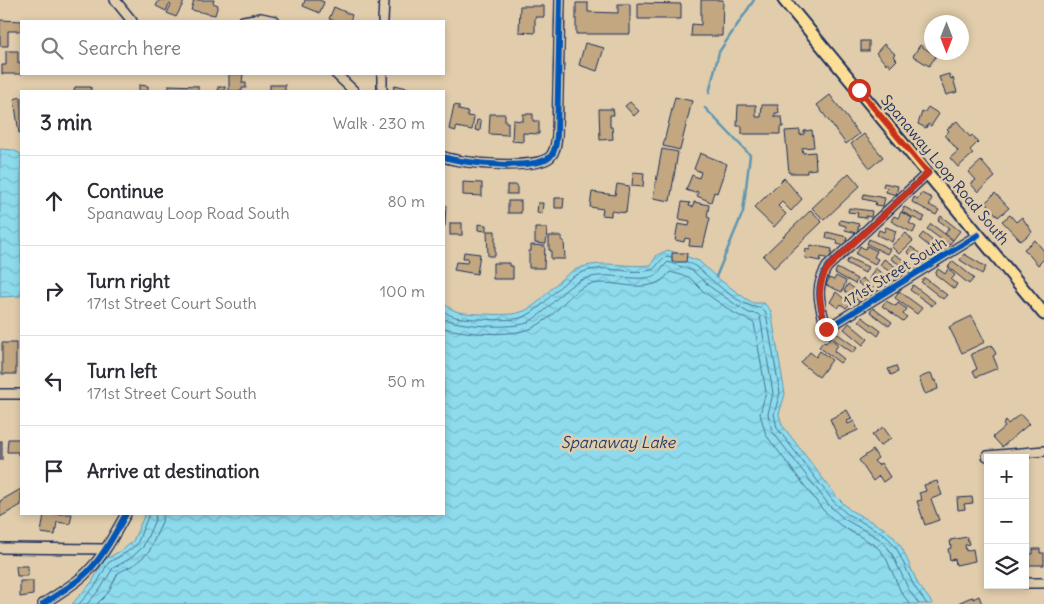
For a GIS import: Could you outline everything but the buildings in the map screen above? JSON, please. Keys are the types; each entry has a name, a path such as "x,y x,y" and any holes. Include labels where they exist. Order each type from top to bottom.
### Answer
{"main road":[{"name":"Spanaway Loop Road South","path":"784,0 1044,314"}],"street":[{"path":"115,0 131,20"},
{"path":"383,20 384,0"},
{"path":"445,157 466,162 529,164 546,160 553,153 557,135 560,0"},
{"path":"249,20 261,18 270,20"},
{"path":"337,75 353,90"},
{"path":"382,75 382,90"},
{"name":"171st Street South","path":"928,173 828,267 820,278 819,295 826,329 978,235"},
{"path":"0,394 20,394"},
{"path":"1010,454 1044,451"},
{"path":"43,604 82,576 113,538 125,515"},
{"path":"0,548 104,549"},
{"path":"1029,583 1044,584"}],"water":[{"path":"0,149 13,150 20,154 20,296 0,297"},
{"name":"Spanaway Lake","path":"668,250 699,261 716,277 745,298 753,303 764,303 771,311 785,394 779,414 782,425 837,497 850,510 885,529 893,536 902,548 918,584 933,604 72,604 92,582 104,560 124,549 133,541 145,515 445,515 445,304 456,311 464,313 500,314 521,312 536,304 557,283 582,267 599,264 651,265 657,255"}],"waterway":[{"path":"709,93 719,52 754,0"},
{"path":"705,108 750,155 743,212 716,277"}],"cycle path":[{"path":"445,157 482,164 515,165 542,161 552,155 557,135 560,0"},
{"path":"928,173 827,267 819,290 820,305 826,329 978,235"},
{"path":"43,604 89,571 107,547 125,515"}],"route":[{"path":"826,329 819,295 820,278 828,267 928,173 859,90"}]}
